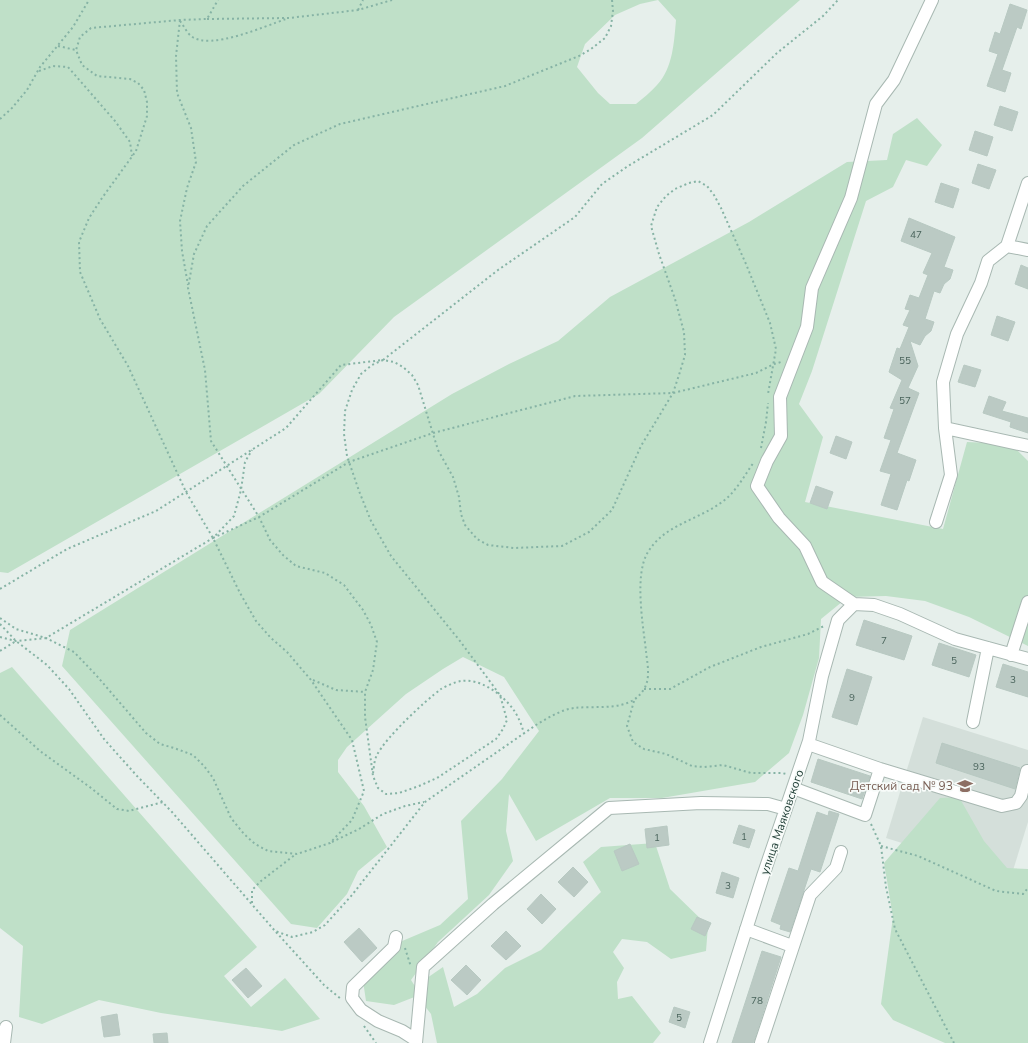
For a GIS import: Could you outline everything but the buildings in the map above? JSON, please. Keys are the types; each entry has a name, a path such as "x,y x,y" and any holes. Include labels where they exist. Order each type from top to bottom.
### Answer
{"street":[{"path":"932,0 894,80 876,104 851,198 812,288 807,327 780,397 781,436 767,461 757,486 779,518 805,546 822,582 854,604 874,605 900,614 955,639 1028,659"},
{"path":"936,522 951,475 945,428 942,382 957,334 981,283 988,261 1007,246 1028,183"},
{"path":"1007,246 1028,250"},
{"path":"945,428 1028,446"},
{"path":"1011,655 1028,602"},
{"name":"улица Маяковского","path":"710,1043 746,929 808,744 822,676 838,620 854,604"},
{"path":"973,722 988,648"},
{"path":"808,744 880,769 1002,806 1016,803 1021,796 1027,771"},
{"path":"795,783 865,815 880,769"},
{"path":"416,1042 423,967 499,899 609,808 701,803 768,804 786,809"},
{"path":"761,1043 810,895 836,868 842,852"},
{"path":"746,929 792,946"},
{"path":"396,937 394,947 353,987 352,998 361,1010 378,1021 402,1031 416,1042"},
{"path":"4,1043 6,1027"}],"path":[{"path":"0,120 27,90 38,71 73,27 89,0"},
{"path":"207,19 218,0"},
{"path":"358,10 362,0"},
{"path":"330,843 352,820 364,791 352,740 312,680 256,621 240,593 213,538 186,492 128,366 100,319 80,272 79,242 90,218 102,198 136,151 147,116 147,102 144,90 138,83 130,79 97,76 82,65 76,50 80,37 91,28 180,20 289,18 358,10 392,0"},
{"path":"188,288 194,254 207,226 243,186 294,145 340,124 505,86 579,56 605,38 611,26 613,12 612,0"},
{"path":"524,734 521,724 513,709 500,695 460,641 391,556 371,521 349,462 344,434 345,411 352,390 361,374 372,365 383,360 498,270 575,216 602,184 628,166 713,115 777,53 823,16 838,0"},
{"path":"180,20 192,36 204,41 222,40 289,18"},
{"path":"180,20 176,56 177,93 191,128 196,162 187,188 180,221 182,251 205,370 211,441 259,517 270,540 283,555 296,566 324,573 344,586 363,610 371,625 377,642 373,670 365,692 365,718 372,776 378,788 386,794 399,792 437,778 496,739 507,720 500,695 479,682 460,681 442,688 425,702 386,743 376,756 372,776"},
{"path":"58,46 76,50"},
{"path":"38,71 53,66 68,67 115,121 130,142 132,157"},
{"path":"0,590 66,549 156,511 286,428 341,365 383,360 394,362 403,367 412,375 418,384 438,450 453,477 460,497 461,514 463,520 465,525 477,539 488,545 514,548 562,546 589,532 612,510 641,446 673,393 685,355 684,332 675,299 651,226 657,207 666,196 675,189 698,181 706,186 714,195 721,208 770,323 776,349 769,391 766,422 760,453"},
{"path":"0,637 16,641 46,638 213,538 259,517 349,462 433,433 574,396 673,393 756,373 774,364 786,361"},
{"path":"213,538 234,516 241,490 245,462 252,449"},
{"path":"756,459 732,494 721,503 692,520 670,530 657,540 647,553 641,572 642,616 648,676 644,689 635,700 627,726 633,742 644,749 666,754 692,766 704,767 723,765 751,773 782,773 795,783"},
{"path":"0,618 16,629 46,638 74,652 96,674 146,733 160,744 192,756 204,766 213,778 231,818 244,834 255,844 268,851 297,854"},
{"path":"644,689 670,689 710,667 761,647 808,634 838,620"},
{"path":"0,624 16,641 47,665 69,689 104,739 137,776 163,802 324,985 346,1004"},
{"path":"0,651 16,641"},
{"path":"312,680 336,690 365,692"},
{"path":"275,931 292,937 314,932 324,925 352,895 425,802 536,725 555,714 574,708 621,706 635,700"},
{"path":"0,715 40,751 117,809 129,811 163,802"},
{"path":"252,904 252,890 261,881 297,854 330,843 359,829 383,814 405,806 425,802"},
{"path":"865,815 881,846 886,887 895,929 954,1043"},
{"path":"881,846 918,856 996,892 1023,894 1028,888"},
{"path":"405,947 412,968"},
{"path":"363,1024 376,1043"}],"shaded area":[{"name":"Детский сад № 93","path":"923,717 1028,750 1028,822 1011,877 886,838"}],"green space":[{"path":"0,0 658,0 800,0 642,138 394,317 319,394 8,573 0,572","holes":["658,0 676,20 670,63 655,88 636,104 610,104 598,93 577,67 585,44 615,15 640,4"]},
{"path":"917,118 942,145 927,166 906,160 893,187 866,201 812,371 799,404 823,437 805,502 943,529 967,442 1011,444 1028,461 1028,646 969,617 925,601 886,596 848,597 821,619 819,658 803,715 789,753 755,782 662,798 610,798 536,841 509,794 506,831 513,861 489,895 438,942 411,980 420,994 427,978 443,967 454,1007 477,994 505,968 541,950 601,892 583,862 601,847 655,843 670,889 708,926 706,951 671,959 647,942 622,939 613,952 624,968 617,982 618,999 632,996 661,1033 653,1043 437,1043 431,1014 417,996 394,1005 366,1001 362,974 388,947 440,925 468,899 461,821 502,779 539,731 504,677 463,657 406,694 347,747 338,760 338,772 364,806 387,847 358,871 347,894 317,928 291,924 62,666 70,630 452,394 509,364 558,341 610,297 749,222 847,162 887,160 893,134"},
{"path":"12,667 257,947 224,976 251,1007 285,978 320,1019 282,1031 161,1013 99,1000 42,1024 19,1017 23,946 0,928 0,673"},
{"path":"959,797 984,841 1007,868 1028,869 1028,1043 945,1043 893,1020 881,1004 893,917 884,863 940,798"}],"place":[{"name":"Детский сад № 93","path":"965,786"}]}
